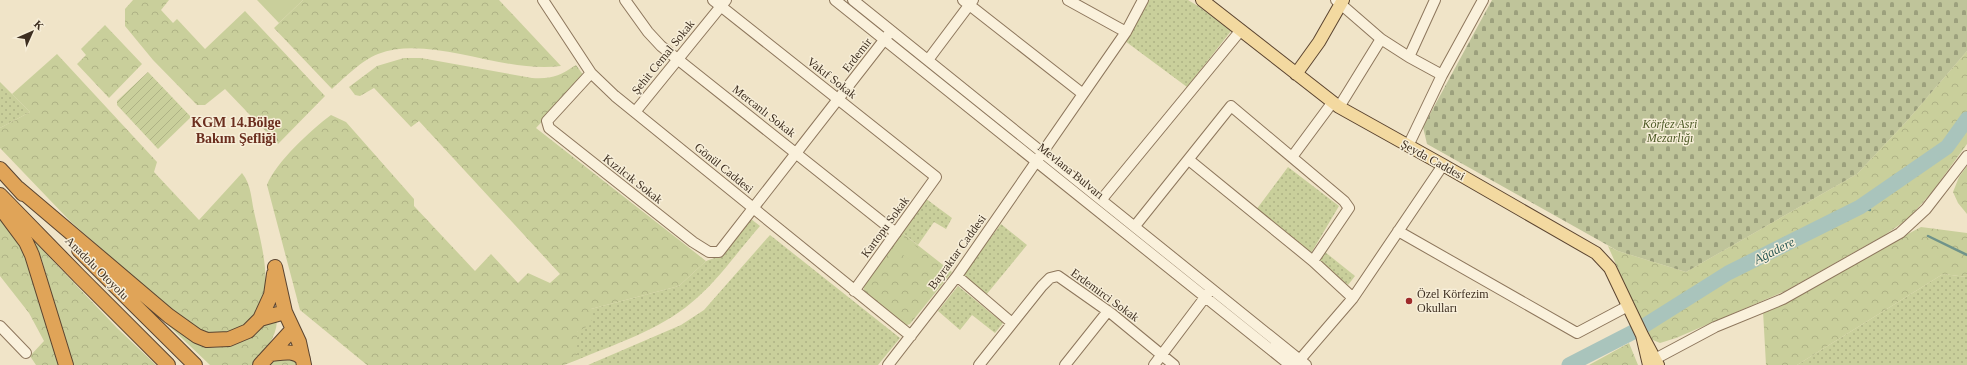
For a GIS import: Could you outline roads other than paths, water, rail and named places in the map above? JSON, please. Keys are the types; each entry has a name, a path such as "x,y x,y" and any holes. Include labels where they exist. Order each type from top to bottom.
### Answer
{"highway":[{"name":"Anadolu Otoyolu","path":"0,169 195,365"},
{"path":"18,188 169,316 197,336 207,340 218,341 229,339 248,331 260,319 271,295 275,267 285,312 292,330 299,342 304,362"},
{"name":"Anadolu Otoyolu","path":"0,194 168,365"},
{"path":"0,207 26,242 32,255 66,365"},
{"path":"260,319 285,312"},
{"path":"260,365 292,330"},
{"path":"270,354 291,352 298,354 304,362"}],"main road":[{"name":"Şeyda Caddesi","path":"1202,0 1336,105 1443,164 1596,253 1610,268 1654,364"},
{"path":"1296,74 1319,42 1340,1"}],"street":[{"name":"Gönül Caddesi","path":"544,0 591,73 635,112 911,336"},
{"name":"Mercanlı Sokak","path":"625,0 648,32 678,59 896,233"},
{"name":"Vakıf Sokak","path":"713,0 724,3 838,100 936,177"},
{"name":"Mevlana Bulvarı","path":"836,0 1038,161 1301,363"},
{"name":"Mevlana Bulvarı","path":"853,0 1135,226 1290,365"},
{"path":"1068,0 1126,32"},
{"name":"Bayraktar Caddesi","path":"888,365 957,276 1038,161 1126,32 1143,0"},
{"path":"1409,57 1435,0"},
{"path":"1408,146 1442,75 1483,0"},
{"path":"1340,1 1381,38 1409,57 1442,75"},
{"path":"928,60 968,2 1083,94"},
{"name":"Şehit Cemal Sokak","path":"635,112 724,3"},
{"path":"1102,199 1241,30"},
{"name":"Erdemir","path":"753,208 892,31"},
{"path":"1292,157 1336,105 1381,38"},
{"name":"Kızılcık Sokak","path":"591,73 547,121 546,124 553,132 693,242 709,252 719,252 722,250 753,208"},
{"path":"1135,226 1231,106 1344,200 1349,208 1313,261"},
{"path":"1654,364 1715,327 1783,299 1900,233 1926,209 1967,156"},
{"path":"1189,160 1313,261 1353,298"},
{"path":"1301,363 1353,298 1443,164"},
{"name":"Kartopu Sokak","path":"854,291 936,177"},
{"path":"1398,231 1576,333 1628,306"},
{"path":"957,276 1012,323"},
{"name":"Erdemirci Sokak","path":"979,365 1042,286 1050,278 1058,276 1108,311 1174,365"},
{"path":"1154,365 1209,293"},
{"path":"1065,365 1108,311"},
{"path":"0,326 26,353"}],"waterway":[{"name":"Ağadere","path":"1569,365 1639,329 1728,273 1860,207 1947,147 1967,119"},
{"path":"1860,207 1870,210"},
{"path":"1928,236 1967,255"}],"place":[{"name":"Özel Körfezim Okulları","path":"1409,301"}],"district":[{"name":"KGM 14.Bölge Bakım Şefliği","path":"236,130"}],"park label":[{"name":"Körfez Asri Mezarlığı","path":"1670,131"}]}
